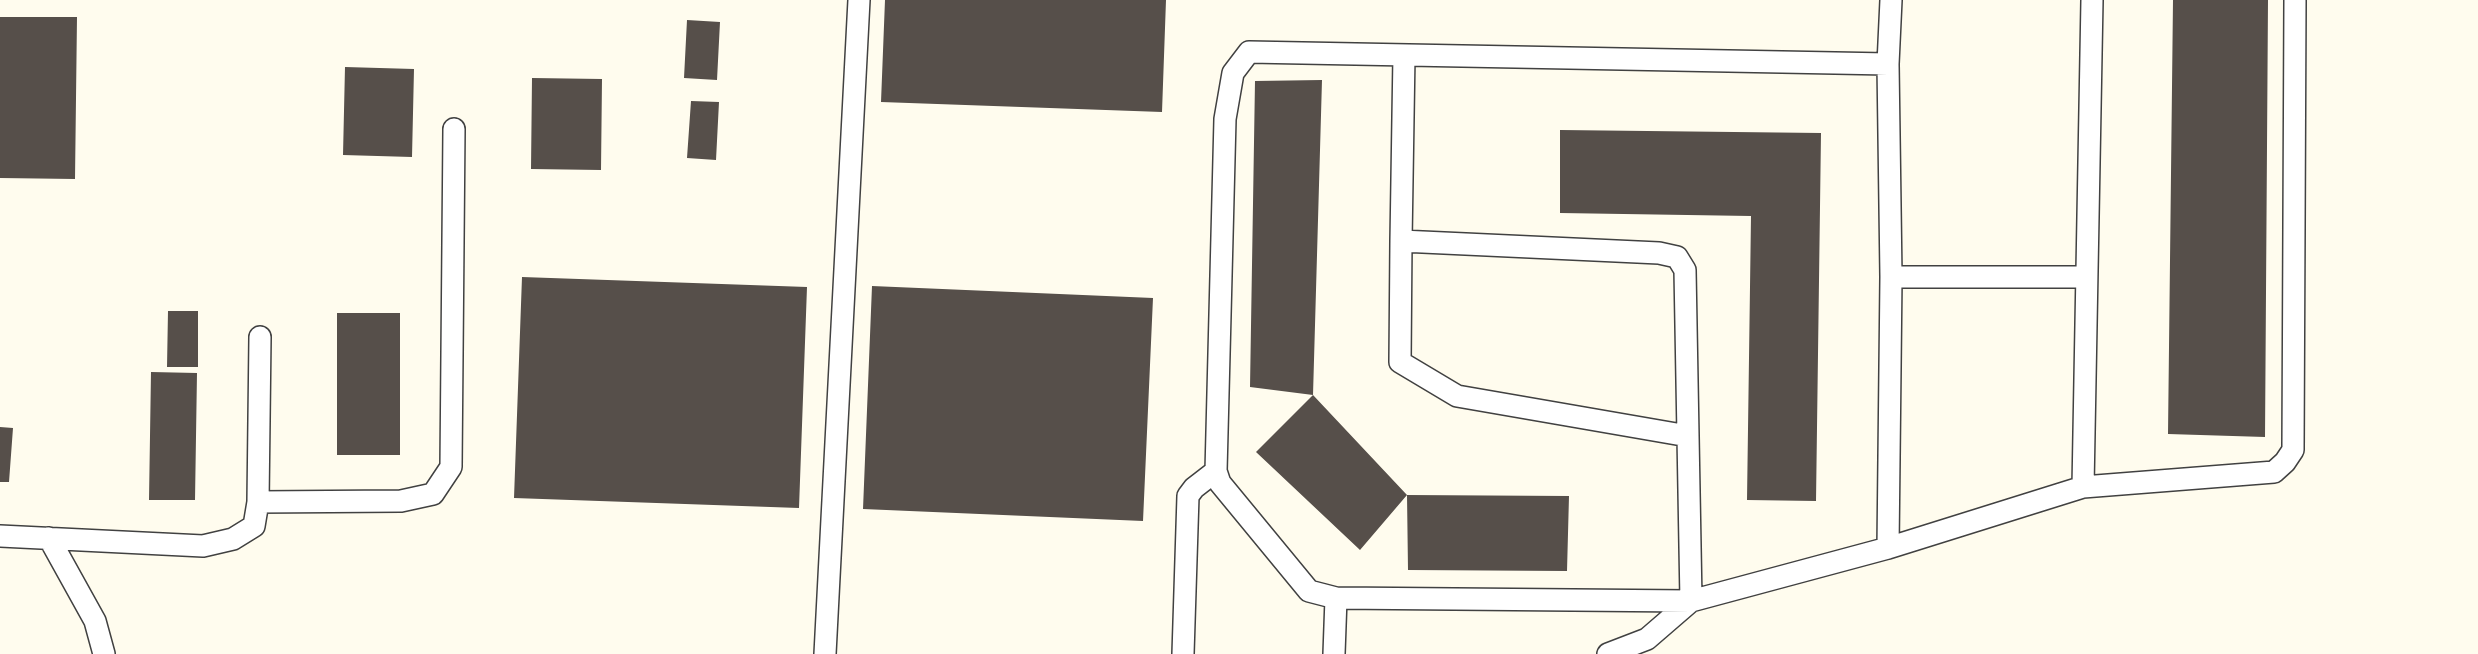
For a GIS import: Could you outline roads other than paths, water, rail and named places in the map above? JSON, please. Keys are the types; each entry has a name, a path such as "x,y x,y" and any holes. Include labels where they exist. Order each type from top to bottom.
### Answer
{"lane":[{"path":"825,654 859,0"},
{"path":"1888,548 1891,277 1888,64 1891,0"},
{"path":"2083,487 2092,0"},
{"path":"1888,64 1249,52 1233,73 1225,119 1216,471 1220,483 1309,591 1336,598 1691,601 1888,548 2083,487 2274,472 2293,450 2295,0"},
{"path":"1404,55 1400,362 1457,396 1688,436"},
{"path":"258,502 401,501 433,494 451,467 454,129"},
{"path":"1401,241 1659,253 1677,257 1685,270 1691,601"},
{"path":"1891,277 2085,277"},
{"path":"0,536 204,546 233,539 254,526 258,502 260,337"},
{"path":"1183,654 1188,496 1216,471"},
{"path":"49,538 95,621 104,654"},
{"path":"1334,654 1336,598"},
{"path":"1608,654 1647,639 1691,601"}]}
